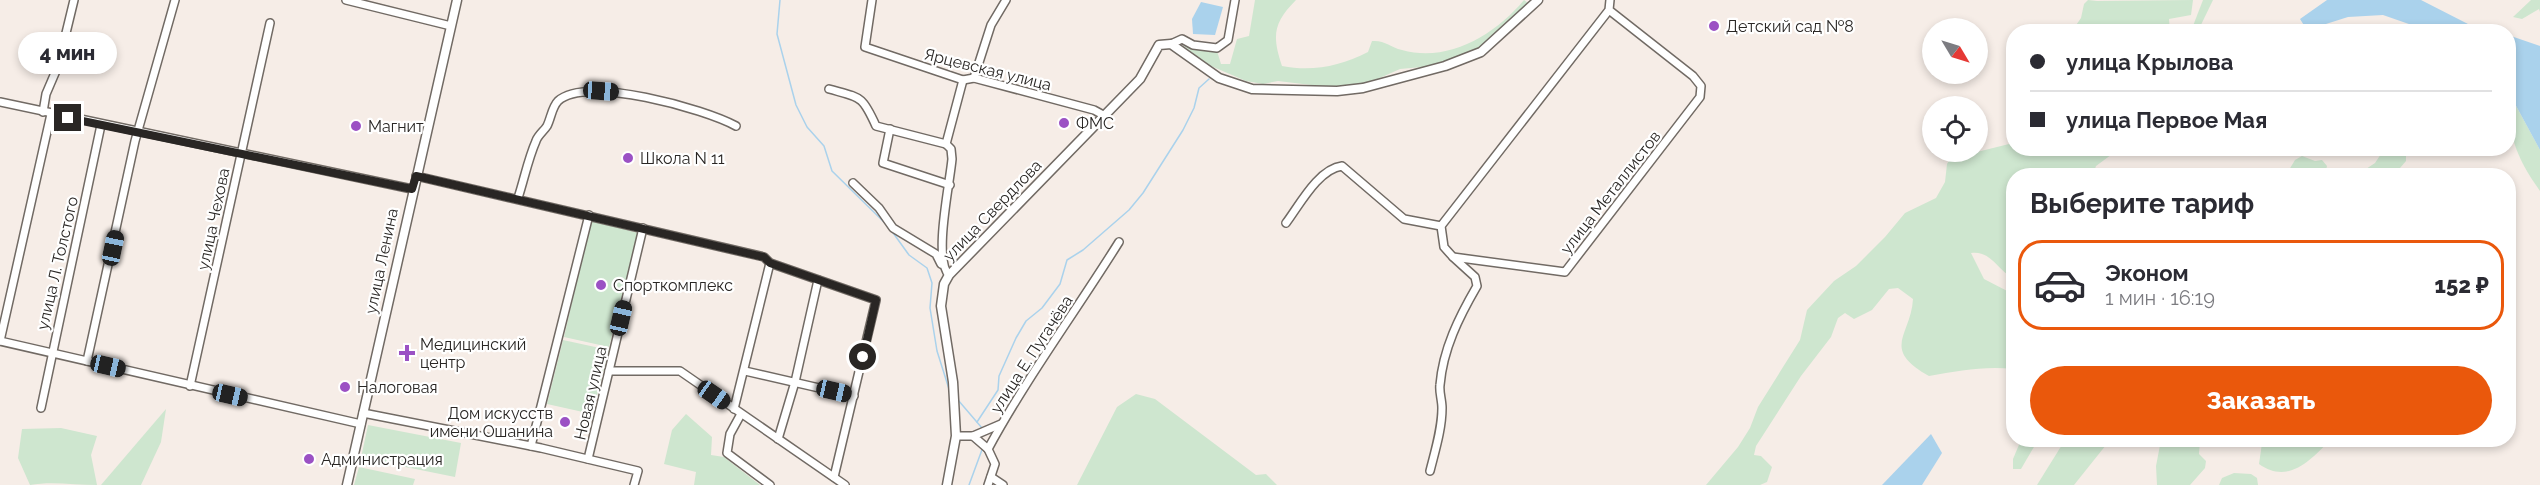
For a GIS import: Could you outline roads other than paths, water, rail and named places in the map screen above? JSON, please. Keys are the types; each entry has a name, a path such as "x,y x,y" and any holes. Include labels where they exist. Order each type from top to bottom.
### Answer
{"main road":[{"name":"улица Ленина","path":"348,485 412,189 457,0"},
{"path":"1170,44 1219,78 1252,89 1338,91 1363,88 1445,66 1481,52 1538,0"},
{"name":"улица Свердлова","path":"947,485 956,436 953,382 941,306 946,272 1145,74 1159,45 1170,44"}],"street":[{"path":"43,112 46,94 58,66 74,0"},
{"path":"87,361 138,133 175,0"},
{"path":"346,0 451,26"},
{"name":"Ярцевская улица","path":"872,0 865,47 963,80 974,78 1094,110 1105,116"},
{"path":"974,78 991,25 1006,0"},
{"path":"1170,44 1182,39 1193,45 1216,48 1228,40 1235,0"},
{"path":"1430,471 1440,430 1442,408 1439,387 1444,363 1459,315 1477,286 1475,277 1444,247 1441,226 1609,10 1610,0"},
{"name":"улица Металлистов","path":"1453,257 1565,272 1700,97 1701,86 1693,76 1609,10"},
{"name":"улица Чехова","path":"190,386 270,23"},
{"path":"946,144 963,80"},
{"path":"829,89 860,97 866,103 876,126 946,144 951,149 950,185 941,253 946,272"},
{"path":"518,198 536,139 546,127 557,102 587,90 615,92 656,101 718,116 736,126"},
{"path":"0,102 138,133 241,152 412,189"},
{"path":"51,114 0,341 361,424"},
{"name":"улица Л. Толстого","path":"40,408 50,353 101,125"},
{"path":"890,129 882,163 950,185"},
{"path":"1286,223 1321,178 1335,167 1342,166 1404,219 1441,226"},
{"path":"416,176 764,257 770,263 876,300 834,477"},
{"path":"853,183 879,208 893,228 936,254 946,272"},
{"path":"531,446 589,215"},
{"name":"Новая улица","path":"588,459 643,228"},
{"name":"улица Е. Пугачёва","path":"988,449 1039,360 1068,323 1119,242"},
{"path":"734,410 746,371 770,263"},
{"path":"778,439 795,382 819,280"},
{"path":"609,371 680,371 845,485"},
{"path":"746,371 854,396"},
{"path":"363,412 531,446 638,471 634,485"},
{"path":"741,414 730,434 727,453 770,485"},
{"path":"956,436 973,436 1001,424"},
{"path":"973,436 988,449 995,464 987,485"},
{"path":"991,477 1003,485"}],"water":[{"path":"2327,0 2421,0 2468,24 2409,24 2383,15 2348,17 2326,24 2303,24 2300,19"},
{"path":"1201,2 1223,7 1215,35 1193,34 1192,19"},
{"path":"2516,38 2540,46 2540,150 2516,106"},
{"path":"1931,434 1942,453 1922,485 1882,485"}],"waterway":[{"path":"780,0 777,34 796,105 807,127 824,146 832,171 886,224"},
{"path":"977,422 998,390 999,376 1016,338 1026,321 1042,308 1060,284 1067,260 1083,250 1129,210 1143,193 1183,130 1194,108 1199,88 1209,79"},
{"path":"891,230 909,255 927,268 932,283 930,308 937,351 949,389"},
{"path":"958,400 982,428"},
{"path":"969,485 983,447"}],"place":[{"name":"Детский сад №8","path":"1714,26"},
{"name":"ФМС","path":"1064,123"},
{"name":"Магнит","path":"356,126"},
{"name":"Школа N 11","path":"628,158"},
{"name":"Спорткомплекс","path":"601,285"},
{"name":"Медицинский центр","path":"407,353"},
{"name":"Налоговая","path":"345,387"},
{"name":"Дом искусств имени Ошанина","path":"565,422"},
{"name":"Администрация","path":"309,459"}]}
